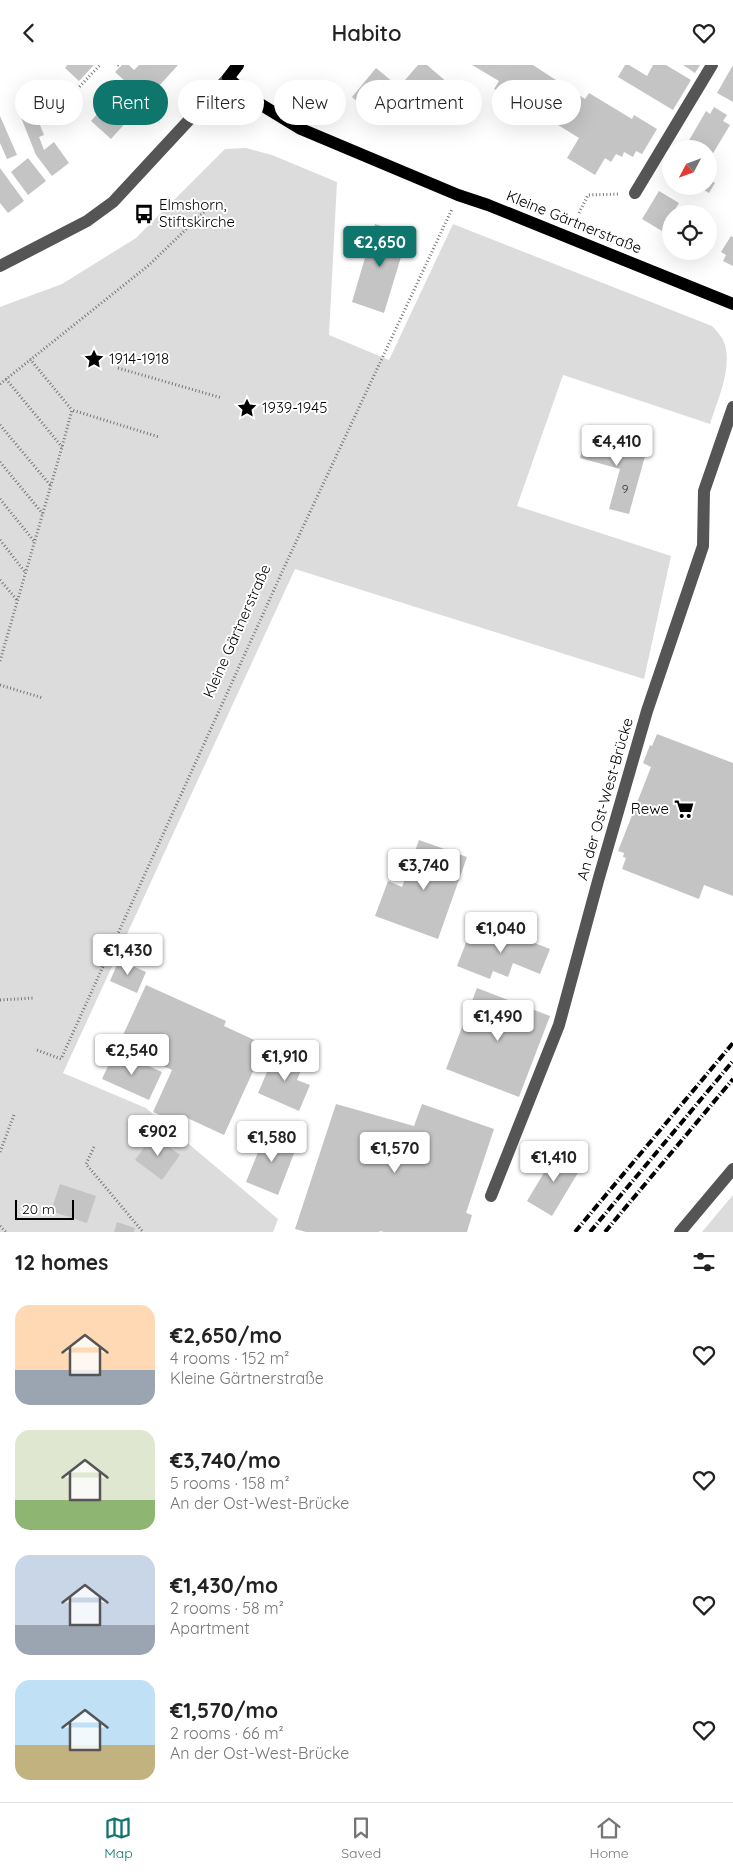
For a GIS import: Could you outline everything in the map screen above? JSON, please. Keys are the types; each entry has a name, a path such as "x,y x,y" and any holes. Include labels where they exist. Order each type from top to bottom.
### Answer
{"main road":[{"path":"228,79 238,65"},
{"name":"Kleine Gärtnerstraße","path":"228,79 255,101 301,129 458,195 488,205 733,304"}],"street":[{"path":"635,193 712,65"},
{"path":"0,266 88,221 113,202 228,79"},
{"name":"An der Ost-West-Brücke","path":"491,1196 559,1025 647,711 703,545 704,491 733,407"},
{"path":"680,1232 733,1169"}],"path":[{"path":"83,83 100,65"},
{"path":"579,213 588,195 635,193"},
{"name":"Kleine Gärtnerstraße","path":"37,1050 61,1059 288,559 458,195"},
{"path":"0,384 149,265 208,209"},
{"path":"30,359 72,410 159,437"},
{"path":"118,368 222,398"},
{"path":"6,379 62,447"},
{"path":"0,661 1,652 18,601 72,410"},
{"path":"0,425 51,486"},
{"path":"0,461 43,514"},
{"path":"0,499 35,542"},
{"path":"0,541 26,572"},
{"path":"0,580 18,601"},
{"path":"0,685 43,698"},
{"path":"0,1000 34,998"},
{"path":"0,1152 14,1115"},
{"path":"94,1147 86,1164 143,1232"},
{"path":"0,1226 6,1232"}],"shaded area":[{"path":"246,148 272,155 337,182 329,335 389,360 453,224 712,326 718,332 725,345 727,365 725,375 710,424 563,375 517,506 671,556 644,679 295,569 63,1073 146,1108 278,1219 273,1232 0,1232 0,307 62,284 136,238 225,149"},
{"path":"733,1195 733,1232 702,1232"}],"building":[{"path":"67,65 94,65 80,80 65,68"},
{"path":"122,65 129,65 134,70 139,65 178,65 164,80 124,80 115,72"},
{"path":"418,65 427,65 444,80 405,80"},
{"path":"472,65 533,65 556,80 497,80"},
{"path":"625,65 629,65 647,76 653,65 666,65 691,80 673,110 618,77"},
{"path":"683,65 700,65 695,73"},
{"path":"733,65 733,102 717,93"},
{"path":"376,68 391,80 366,80"},
{"path":"356,92 356,100 352,97"},
{"path":"589,93 632,119 634,115 657,129 642,154 636,151 633,157 624,152 622,157 616,154 611,162 605,158 595,175 567,158 579,138 558,125 581,125 581,96 585,99"},
{"path":"714,107 727,115 723,121 730,125 718,145 718,140 689,140 706,111 710,114"},
{"path":"0,116 17,155 7,159 0,143"},
{"path":"24,125 40,125 44,135 39,137 44,150 54,142 69,163 52,176 36,155"},
{"path":"95,125 124,125 111,139"},
{"path":"28,158 46,181 28,195 11,172"},
{"path":"0,168 24,201 8,213 0,203"},
{"path":"659,191 662,195 666,195 679,203 678,205 662,205 662,231 642,219"},
{"path":"375,224 408,234 384,313 352,302"},
{"path":"731,236 733,237 733,266 723,261 726,255 721,252"},
{"path":"586,433 647,449 629,514 609,509 620,469 580,458"},
{"name":"Rewe","path":"657,734 733,763 733,896 704,885 699,899 622,869 626,858 623,857 624,853 618,851 651,767 643,763 650,745 652,746"},
{"path":"419,840 467,857 438,939 375,916 388,881 402,887"},
{"path":"471,930 498,940 501,930 550,949 540,974 513,963 508,977 493,971 490,979 457,966"},
{"path":"119,960 146,972 137,993 110,981"},
{"path":"146,985 226,1021 224,1026 265,1045 224,1135 183,1116 179,1124 153,1112 172,1070 118,1046"},
{"path":"477,988 550,1016 519,1097 446,1069"},
{"path":"115,1051 162,1072 149,1100 102,1079"},
{"path":"276,1051 304,1063 297,1080 310,1085 299,1111 258,1093"},
{"path":"336,1104 414,1126 422,1104 494,1129 466,1213 472,1215 467,1232 306,1232 295,1229"},
{"path":"267,1130 298,1143 278,1195 246,1182"},
{"path":"153,1135 180,1155 162,1180 135,1160"},
{"path":"557,1151 582,1166 552,1216 527,1201"},
{"path":"60,1184 96,1196 87,1223 51,1211"},
{"path":"117,1222 135,1228 134,1232 114,1232"}],"railway":[{"path":"575,1232 733,1043"},
{"path":"590,1232 733,1061"},
{"path":"605,1232 733,1079"}],"place":[{"name":"Elmshorn, Stiftskirche","path":"144,214"},
{"name":"1914-1918","path":"94,359"},
{"name":"1939-1945","path":"247,408"},
{"name":"Rewe","path":"684,809"}]}
